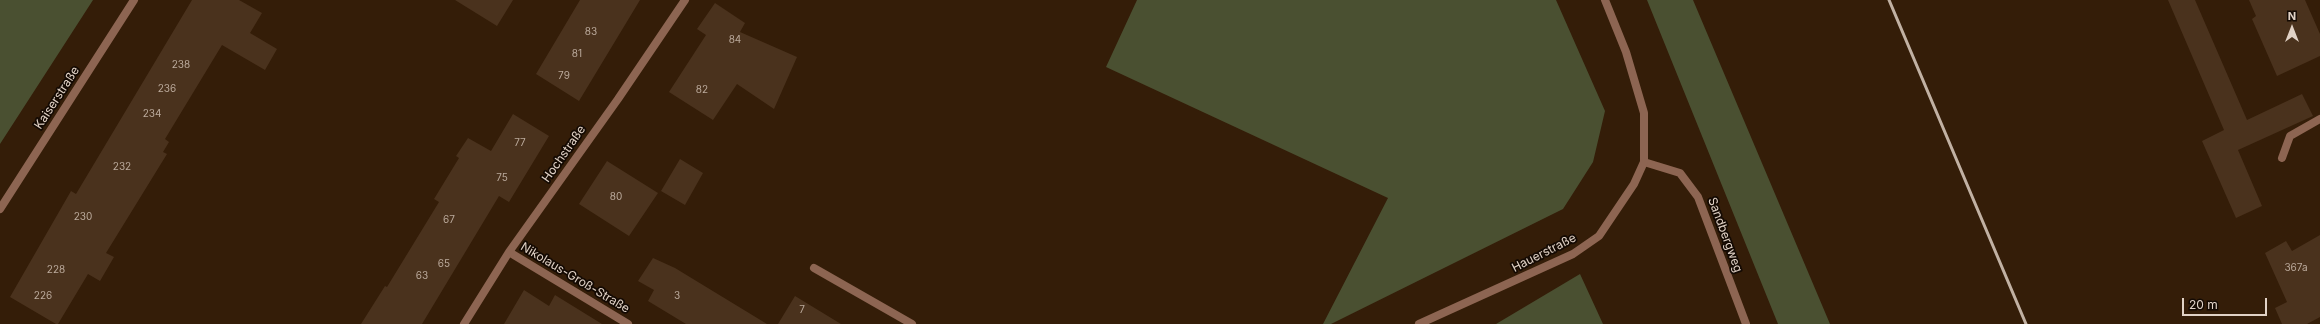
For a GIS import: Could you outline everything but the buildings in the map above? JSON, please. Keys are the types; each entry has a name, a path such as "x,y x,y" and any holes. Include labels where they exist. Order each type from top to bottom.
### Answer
{"street":[{"name":"Kaiserstraße","path":"0,209 134,0"},
{"name":"Hochstraße","path":"464,324 509,252 618,99 685,0"},
{"path":"1605,0 1626,52 1644,113 1644,162"},
{"path":"2282,158 2290,136 2320,119"},
{"name":"Hauerstraße","path":"1418,324 1534,273 1573,254 1599,236 1623,202 1644,162"},
{"name":"Sandbergweg","path":"1644,162 1680,173 1698,197 1746,324"},
{"name":"Nikolaus-Groß-Straße","path":"509,252 628,324"},
{"path":"814,268 912,324"}],"green space":[{"path":"0,0 93,0 0,144"},
{"path":"1137,0 1556,0 1605,111 1593,162 1563,209 1331,324 1323,324 1388,198 1106,67"},
{"path":"1647,0 1693,0 1830,324 1778,324"},
{"path":"1580,274 1603,324 1496,324"}],"railway":[{"path":"1889,0 2026,324"}]}
